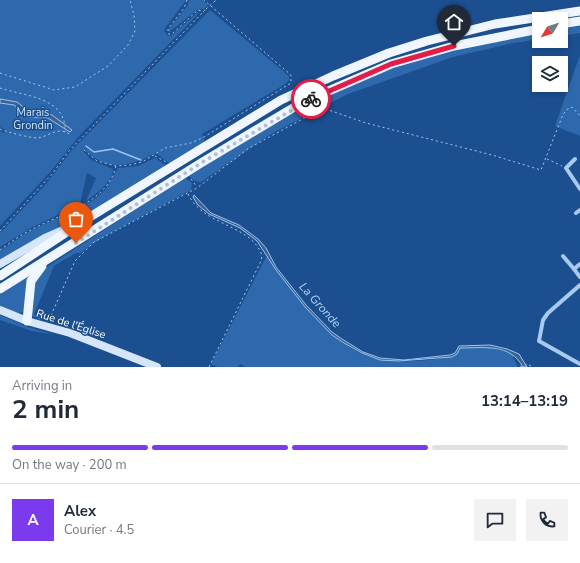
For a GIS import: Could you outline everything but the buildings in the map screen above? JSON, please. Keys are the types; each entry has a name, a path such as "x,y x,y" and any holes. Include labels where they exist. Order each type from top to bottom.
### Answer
{"main road":[{"path":"0,276 85,220 281,100 332,76 389,53 435,39 495,24 580,10"},
{"path":"568,23 580,21"},
{"path":"27,321 33,276 39,268 201,163 303,102 391,64 454,46 532,30"},
{"path":"0,289 14,279 76,243"}],"street":[{"path":"575,159 566,168 580,189"},
{"path":"0,264 46,238 85,220"},
{"path":"562,256 580,277"},
{"path":"574,270 580,264"},
{"path":"580,285 548,313 543,320 539,341 580,364"},
{"name":"Rue de l'Église","path":"1,311 46,327 70,332 157,367"}],"path":[{"path":"0,73 54,90 75,88 108,66 128,45 134,31 134,15 130,0"},
{"path":"187,0 184,8 168,28 168,34 172,34 198,10 204,12"},
{"path":"84,150 97,161 116,166 136,164 154,156 165,148 191,143 204,137 288,86 292,80 291,75 204,0"},
{"path":"0,231 53,173 68,152 215,1"},
{"path":"0,88 49,102 58,111 64,124 65,131"},
{"path":"46,327 75,261 85,250 116,230 198,188 249,148 323,108 366,123 541,170 566,110 572,107 580,116"},
{"path":"0,129 34,138 56,131 65,131 69,134"},
{"path":"154,156 169,164"},
{"path":"546,158 566,168"},
{"path":"0,250 31,229 92,200 106,186 114,175 116,166"},
{"path":"191,180 198,188"},
{"path":"187,193 199,211 246,236 252,241 262,256 262,261 209,367"},
{"path":"520,367 526,365 533,367"}],"green space":[{"name":"Marais Grondin","path":"0,0 186,0 164,31 168,36 171,36 198,12 199,13 80,135 51,171 0,226 0,131 5,133 6,130 0,127"},
{"path":"189,0 203,0 208,5 204,9 197,10 169,32 168,30 188,5"},
{"path":"210,10 289,76 289,80 285,84 202,134 205,143 170,164 156,153 142,160 126,164 110,164 102,162 85,149 83,151 91,160 113,169 107,183 86,201 96,178 87,173 80,204 31,228 0,247 0,233 47,183 71,151"},
{"path":"580,26 580,33 568,35 568,28"},
{"path":"532,33 532,40 453,57 348,94 271,134 201,182 195,181 189,176 259,133 330,94 400,65 439,53"},
{"path":"580,55 580,136 555,126"},
{"path":"155,158 167,166 107,203 0,261 0,251 26,233 92,201 105,190 118,168 138,166"},
{"path":"185,178 192,183 191,190 105,236 80,253 76,253 54,266 34,314 43,318 39,320 32,316 32,285 42,270"},
{"path":"267,255 288,285 315,318 330,332 362,354 379,359 416,361 452,357 457,354 459,348 487,347 514,354 513,358 518,367 246,367 240,364 238,367 218,367 211,364"},
{"path":"33,271 24,312 18,313 0,306 0,295 3,291"},
{"path":"0,315 28,327 55,335 32,331 0,320"}],"shaded area":[{"path":"0,99 17,102 32,114 44,113 52,115 72,130 70,132 48,118 29,117 14,105 0,103"},
{"path":"194,195 211,213 239,225 258,239 266,248 276,267 306,305 332,332 363,352 380,358 404,360 450,355 455,353 459,346 490,345 507,349 519,354 527,367 523,367 518,359 511,354 495,348 460,348 457,354 452,357 398,361 380,360 362,353 332,335 305,307 276,270 257,241 240,228 209,214 198,205 193,197"}],"waterway":[{"name":"La Gronde","path":"86,146 94,152 113,149 141,160"}],"way so far":[{"path":"76,243 201,163 303,102 311,99"}],"route":[{"path":"311,99 391,64 454,46"}]}
